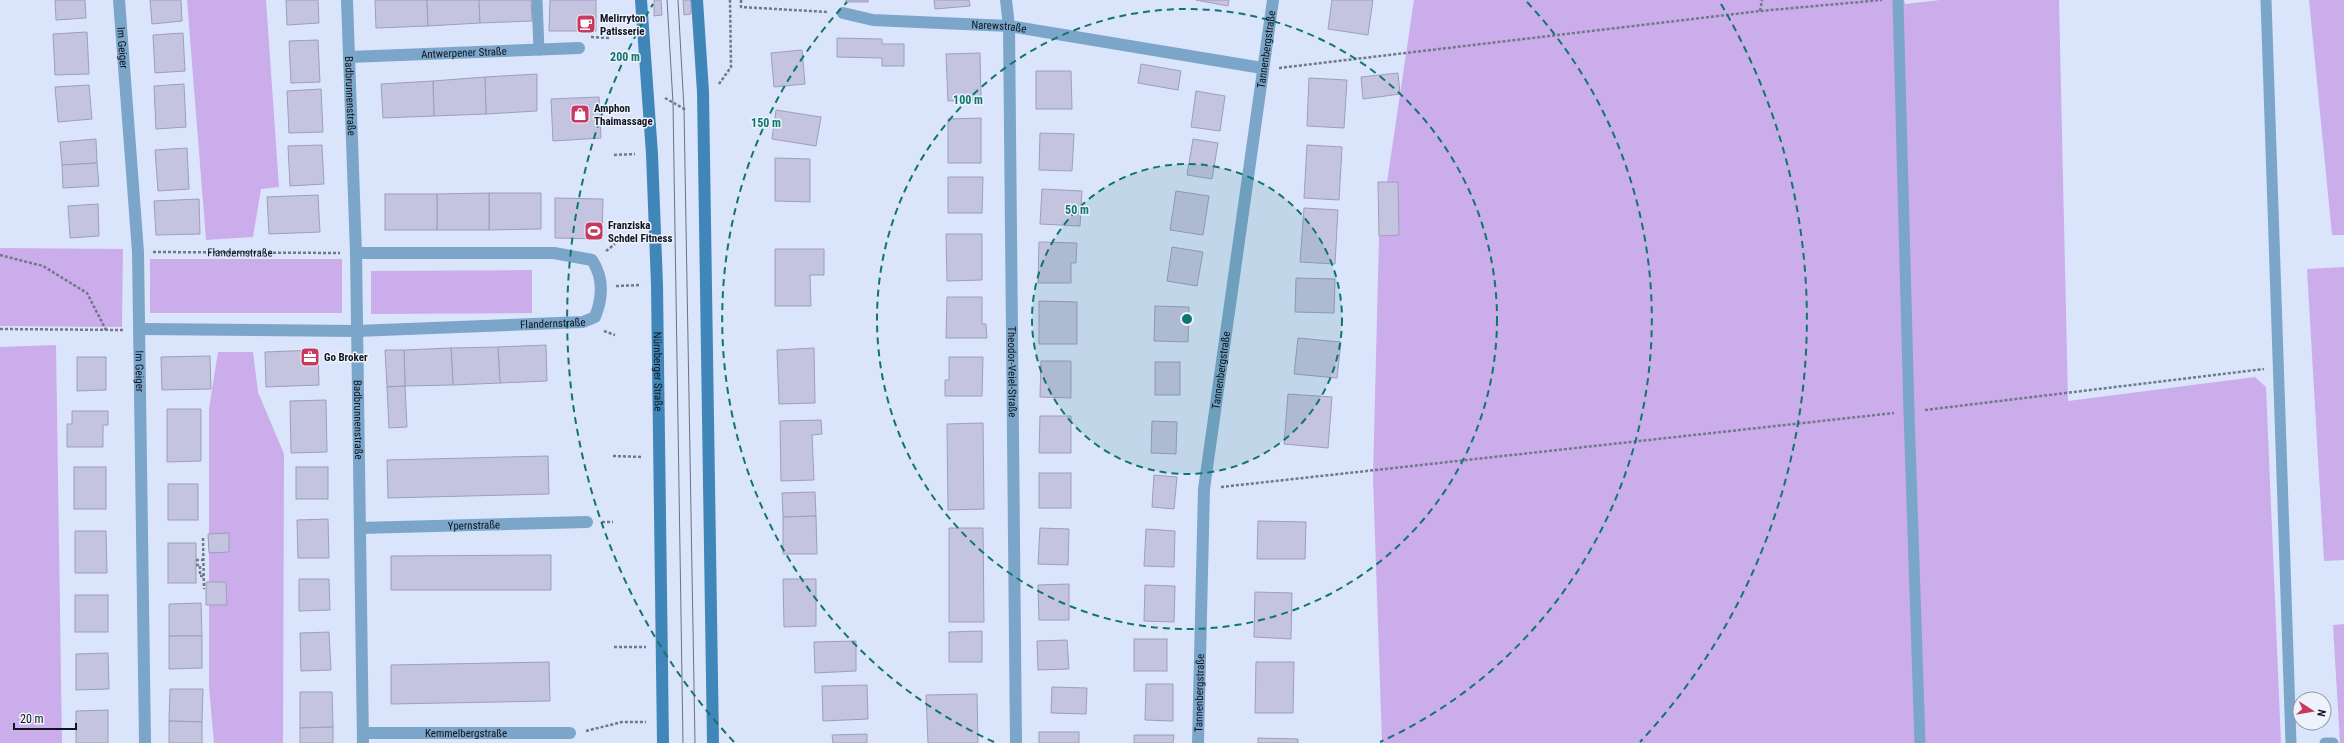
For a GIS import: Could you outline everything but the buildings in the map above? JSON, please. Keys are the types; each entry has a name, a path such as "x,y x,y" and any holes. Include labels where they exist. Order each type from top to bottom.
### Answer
{"main road":[{"name":"Nürnberger Straße","path":"641,0 652,154 657,285 661,458 663,743"},
{"path":"697,0 703,92 713,743"}],"street":[{"name":"Im Geiger","path":"119,0 138,252 145,743"},
{"name":"Badbrunnenstraße","path":"347,0 356,253 363,738"},
{"name":"Theodor-Veiel-Straße","path":"1006,0 1009,26 1016,743"},
{"name":"Tannenbergstraße","path":"1198,743 1204,489 1262,68 1273,0"},
{"name":"Narewstraße","path":"843,13 873,20 1009,26 1262,68"},
{"name":"Antwerpener Straße","path":"349,56 579,48"},
{"name":"Flandernstraße","path":"140,329 356,331 583,322 595,317 600,304 602,283 597,267 592,260 554,253 356,253"},
{"name":"Ypernstraße","path":"360,528 587,522"},
{"name":"Kemmelbergstraße","path":"363,738 570,733"}],"lane":[{"path":"537,0 539,50"},
{"path":"1898,0 1908,412 1920,743"},
{"path":"2266,0 2291,743"},
{"path":"2325,743 2333,743"}],"path":[{"path":"717,88 731,67 730,0"},
{"path":"741,0 741,7 843,13"},
{"path":"1760,11 1762,0"},
{"path":"1262,68 1283,68 1760,11 1886,0"},
{"path":"663,103 662,98 665,98 691,112"},
{"path":"614,155 652,154"},
{"name":"Flandernstraße","path":"138,252 356,253"},
{"path":"0,255 43,266 87,293 106,330 0,329"},
{"path":"616,286 657,285"},
{"path":"1204,489 1908,412 2278,367"},
{"path":"613,456 661,458"},
{"path":"203,538 204,589"},
{"path":"196,560 203,560"},
{"path":"196,565 200,565 200,576 203,576"},
{"path":"614,647 663,647"},
{"path":"570,733 580,733 622,722 663,722"}],"shaded area":[{"path":"187,0 266,0 279,187 261,189 253,237 206,240"},
{"path":"1414,0 1904,0 1905,4 1940,0 2059,0 2068,401 2255,377 2266,387 2281,743 1382,743 1373,478 1379,236"},
{"path":"2309,0 2344,0 2344,235 2332,235"},
{"path":"0,248 123,249 122,327 0,326"},
{"path":"150,259 342,259 342,313 150,313"},
{"path":"2344,267 2344,560 2324,561 2307,269"},
{"path":"532,270 532,313 371,314 371,271"},
{"path":"56,345 62,743 0,743 0,347"},
{"path":"218,352 253,352 258,392 284,454 283,743 214,743 209,687 209,409"},
{"path":"2344,624 2344,743 2340,743 2333,625"}],"tram line":[{"path":"667,0 673,103 683,743"},
{"path":"678,0 684,109 695,743"}],"place":[{"name":"Melirryton Patisserie","path":"586,24"},
{"name":"Amphon Thaimassage","path":"580,114"},
{"name":"Franziska Schdel Fitness","path":"594,231"},
{"name":"Go Broker","path":"310,357"}]}
